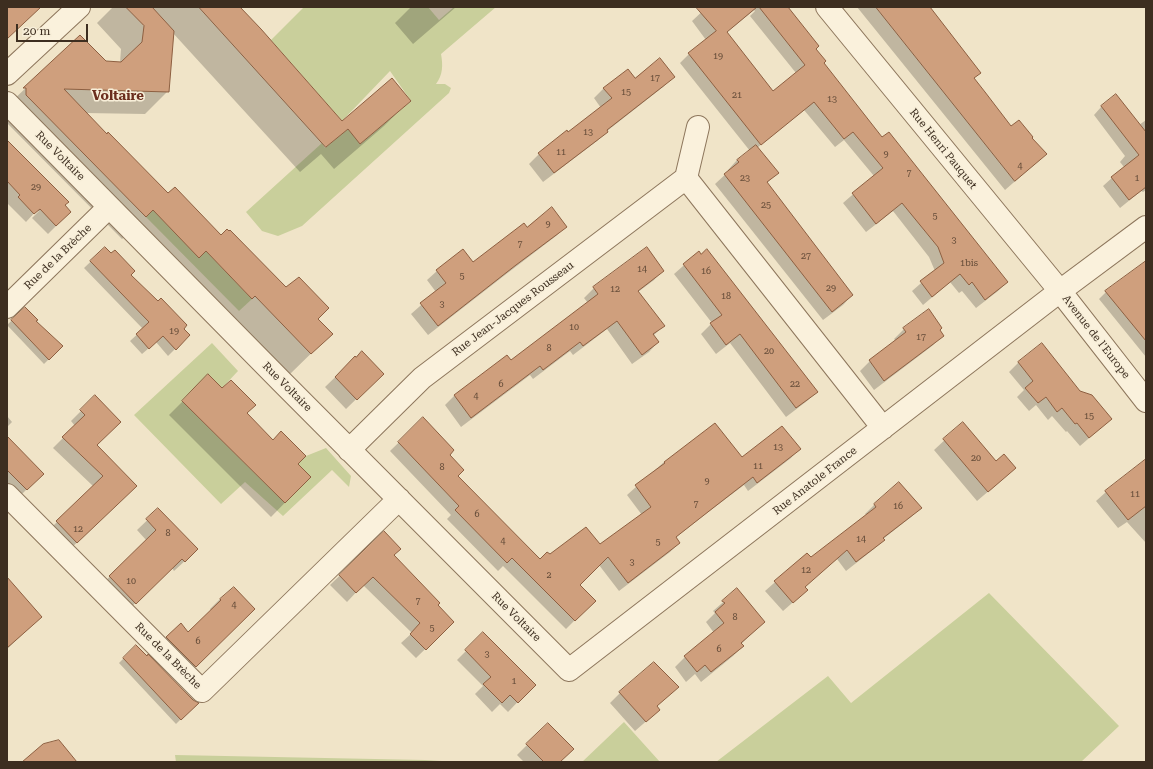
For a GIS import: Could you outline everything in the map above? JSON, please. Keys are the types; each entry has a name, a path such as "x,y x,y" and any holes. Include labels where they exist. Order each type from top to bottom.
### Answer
{"street":[{"path":"7,74 79,7"},
{"name":"Rue Henri Pauquet","path":"827,7 1060,291"},
{"name":"Rue Voltaire","path":"7,103 569,670"},
{"path":"698,127 686,178 883,428"},
{"name":"Rue Jean-Jacques Rousseau","path":"350,450 422,378 686,178"},
{"name":"Rue de la Brèche","path":"7,307 109,207"},
{"name":"Rue Anatole France","path":"569,670 1060,291 1146,227"},
{"name":"Avenue de l'Europe","path":"1060,291 1146,401"},
{"name":"Rue de la Brèche","path":"7,495 202,691 399,499"}],"green space":[{"path":"304,7 428,7 439,20 454,7 496,7 441,54 442,70 436,84 445,84 451,88 449,93 302,226 278,236 262,231 246,212 322,143 325,148 349,128 360,144 411,101 390,71 342,121 271,40"},
{"path":"153,210 199,257 206,251 252,299 239,311 146,217"},
{"path":"212,343 238,371 222,388 208,375 182,401 285,503 311,477 298,464 306,456 326,448 351,476 349,487 332,470 283,516 245,482 221,504 134,415"},
{"path":"989,593 1119,726 1081,762 716,762 828,676 851,703"},
{"path":"624,722 660,762 582,762"},
{"path":"175,755 425,760 459,762 176,762"}],"building":[{"path":"7,7 41,7 7,39"},
{"path":"126,7 152,7 174,31 169,92 64,89 107,134 108,132 168,193 175,187 221,235 227,229 229,231 230,230 286,287 299,277 329,308 318,319 333,334 311,354 255,296 252,299 206,251 199,258 153,210 146,217 26,95 26,88 23,88 80,35 106,61 121,62 142,42 144,26"},
{"path":"199,7 240,7 342,121 392,78 411,101 360,144 348,129 326,147"},
{"path":"696,7 757,7 727,32 773,91 805,65 759,7 788,7 819,46 816,49 826,61 824,63 882,137 889,132 1008,282 985,300 972,282 969,285 960,274 932,297 920,281 944,263 938,247 902,203 876,224 852,193 883,168 853,132 844,139 814,102 761,145 688,53 716,31"},
{"path":"876,7 930,7 981,73 974,78 1011,126 1019,120 1033,137 1032,138 1047,154 1015,181"},
{"path":"660,58 675,77 607,130 608,132 554,173 538,153 612,98 603,88 628,69 635,78"},
{"path":"1116,94 1146,132 1146,187 1129,200 1111,177 1139,155 1101,106"},
{"path":"7,140 69,202 65,205 71,212 56,226 40,209 34,214 18,197 20,195 7,181"},
{"path":"756,145 779,173 767,182 853,295 832,312 724,174 739,162 737,160"},
{"path":"552,207 567,227 438,326 420,303 446,283 436,270 463,249 473,262 524,223 527,227"},
{"path":"105,247 111,253 115,250 135,271 131,275 158,301 161,298 187,325 184,329 190,335 176,350 163,336 149,349 136,334 149,322 90,261"},
{"path":"647,247 664,271 638,291 665,326 653,334 659,342 642,355 617,321 583,346 580,342 543,370 540,366 471,418 454,395 507,355 511,360 598,294 593,287"},
{"path":"707,249 818,392 796,408 740,334 726,345 710,323 722,315 683,264 699,251 701,254"},
{"path":"1146,261 1146,341 1105,291"},
{"path":"25,307 38,320 36,321 63,346 49,360 11,320"},
{"path":"929,309 942,328 940,330 944,336 884,381 869,360 906,332 903,328"},
{"path":"1042,343 1080,391 1092,395 1112,419 1089,438 1062,408 1057,412 1046,397 1038,403 1025,388 1033,381 1018,362"},
{"path":"362,351 384,374 357,400 335,377 355,356 356,357"},
{"path":"208,374 222,388 231,380 256,405 247,413 273,440 281,431 306,456 298,464 311,477 285,503 182,401"},
{"path":"95,395 121,422 97,445 137,486 77,543 56,521 103,476 62,437 85,415 80,410"},
{"path":"423,417 454,450 450,455 464,470 458,476 540,559 547,552 550,554 586,527 600,544 651,507 635,485 715,423 742,457 782,426 801,449 757,483 753,477 676,537 680,543 628,583 608,557 580,585 596,601 575,621 512,558 507,563 455,510 459,506 398,442"},
{"path":"963,422 996,461 1004,454 1016,468 988,492 943,439"},
{"path":"7,436 44,474 27,490 7,470"},
{"path":"1146,459 1146,506 1128,520 1105,491"},
{"path":"899,482 922,508 883,538 885,540 856,562 847,550 805,587 808,590 793,603 774,581 807,553 811,557 876,507 874,504"},
{"path":"158,508 198,549 185,562 182,559 136,604 109,576 156,530 146,519"},
{"path":"384,531 401,549 394,555 440,603 438,605 454,622 426,650 410,634 420,623 373,577 356,593 339,575"},
{"path":"7,577 42,617 7,648"},
{"path":"234,587 255,609 196,667 166,637 181,623 188,632 221,600 220,599"},
{"path":"737,588 765,622 741,643 744,646 711,672 705,665 697,672 684,656 724,623 715,612 725,603 722,601"},
{"path":"483,632 536,685 518,703 510,695 502,703 483,684 491,677 465,650"},
{"path":"136,645 147,656 148,654 193,700 199,703 181,720 123,658"},
{"path":"654,662 679,687 657,706 660,710 646,722 619,692"},
{"path":"548,723 574,749 560,762 544,762 526,744"},
{"path":"59,740 77,762 22,762 43,744"}],"district":[{"name":"Voltaire","path":"118,96"}]}
